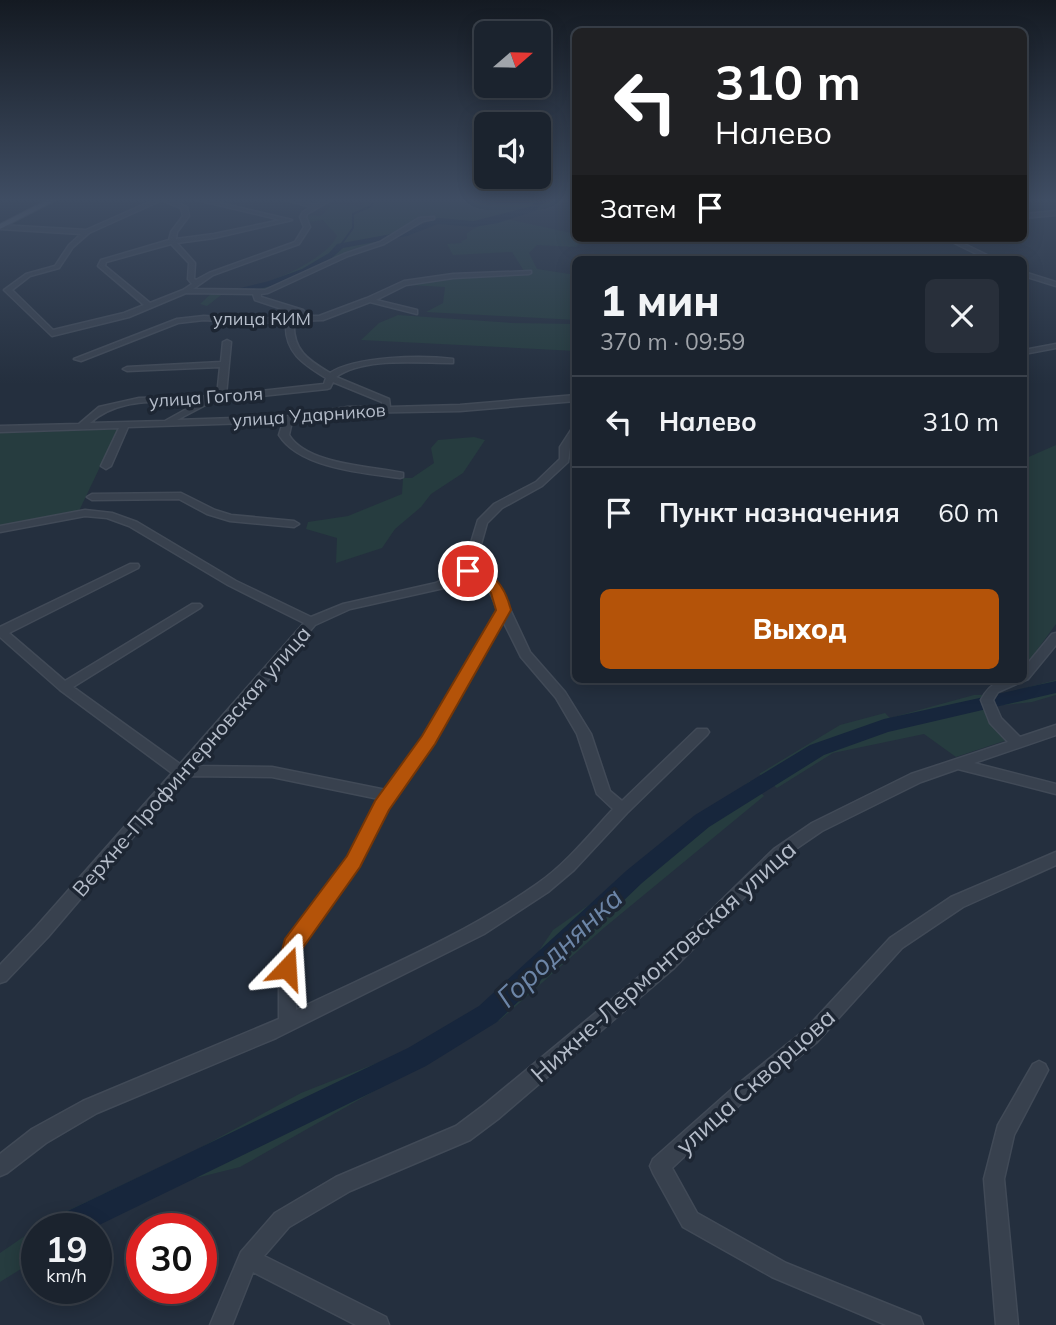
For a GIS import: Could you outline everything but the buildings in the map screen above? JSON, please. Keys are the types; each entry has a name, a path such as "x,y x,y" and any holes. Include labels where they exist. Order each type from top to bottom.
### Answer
{"street":[{"path":"61,261 57,267 28,275 4,290 51,333 89,325 151,306 185,291 195,283 252,261"},
{"path":"103,261 101,266 151,306"},
{"path":"190,261 191,279 195,283"},
{"name":"улица КИМ","path":"185,291 257,294 336,261"},
{"name":"улица КИМ","path":"78,359 177,321 204,318 251,321 320,318 370,300 404,283 453,275 529,272"},
{"path":"1027,275 1056,284"},
{"path":"257,294 258,298 300,312 307,318"},
{"path":"370,300 414,313"},
{"path":"290,319 289,339 302,356 321,372 386,401 386,408"},
{"path":"166,423 216,399 226,364 227,342"},
{"path":"1027,351 1056,346"},
{"path":"332,376 348,368 383,361 450,361"},
{"path":"127,369 226,364"},
{"name":"улица Гоголя","path":"80,426 111,406 195,397 216,399 327,386 332,376"},
{"name":"улица Ударников","path":"0,429 288,419 348,410 460,408 572,398"},
{"path":"288,419 284,435 288,443 303,455 400,475"},
{"path":"106,467 125,425"},
{"path":"572,436 565,447 565,460 539,484 498,506 482,522 468,571 480,574 498,592 503,610 525,654 561,695 584,734 604,794 622,809"},
{"path":"92,497 181,496 211,512 230,518 294,524"},
{"path":"0,529 85,513 108,515 133,524 232,583 311,622"},
{"path":"134,566 1,632 64,687 180,771 272,772 389,796"},
{"name":"Верхне-Профинтерновская улица","path":"0,976 42,932 311,622 347,607 440,586 468,571"},
{"path":"64,687 196,606"},
{"path":"288,1023 287,968 292,946 354,862 389,796 429,740 503,610"},
{"path":"1027,672 1056,637"},
{"path":"1007,683 993,689 987,700 995,720 1017,743"},
{"name":"Нижне-Лермонтовская улица","path":"221,1325 248,1259 282,1220 343,1184 463,1133 668,963 779,853 817,827 916,778 962,765 1056,730"},
{"path":"0,1166 39,1136 90,1107 288,1023 478,929 532,895 569,866 622,809 702,732"},
{"path":"962,765 1056,789"},
{"name":"улица Скворцова","path":"912,1325 779,1270 690,1220 660,1166 738,1095 811,1036 897,943 957,902 1056,858"},
{"path":"1007,1325 995,1179 1005,1132 1039,1070"},
{"path":"248,1259 378,1325"}],"green space":[{"path":"336,261 254,296 225,292 207,306 200,304 215,290 236,290 254,286 296,270 309,262"},
{"path":"518,261 533,261 537,269 572,274 572,320 426,312 443,303 445,287 408,285 449,278 526,274"},
{"path":"398,315 512,323 572,324 572,351 361,340 379,323"},
{"path":"118,429 79,511 0,526 0,433"},
{"path":"474,437 485,440 463,473 431,494 421,507 395,529 382,548 336,563 337,538 306,529 308,522 348,516 402,494 403,478 412,478 434,463 431,448 438,440"},
{"path":"1056,445 1056,624 1027,664 1027,458"},
{"path":"1056,680 1056,695 1032,702 985,707 1007,740 956,757 924,734 833,753 777,788 759,774 840,725 885,713 890,718 974,695 998,695"},
{"path":"750,781 764,796 605,927 500,1020 240,1167 176,1183 112,1214 63,1213 196,1150 301,1093 438,1039 522,976 553,930 603,895"},
{"path":"21,1239 21,1269 0,1282 0,1253"}],"waterway":[{"path":"229,292 256,288 289,278 323,261"},
{"name":"Городнянка","path":"94,1213 417,1057 488,1014 634,877 702,821 817,750 884,726 1056,687"}],"route":[{"path":"287,968 292,946 354,862 382,806 429,740 503,610 498,592 480,574 468,571"}]}
